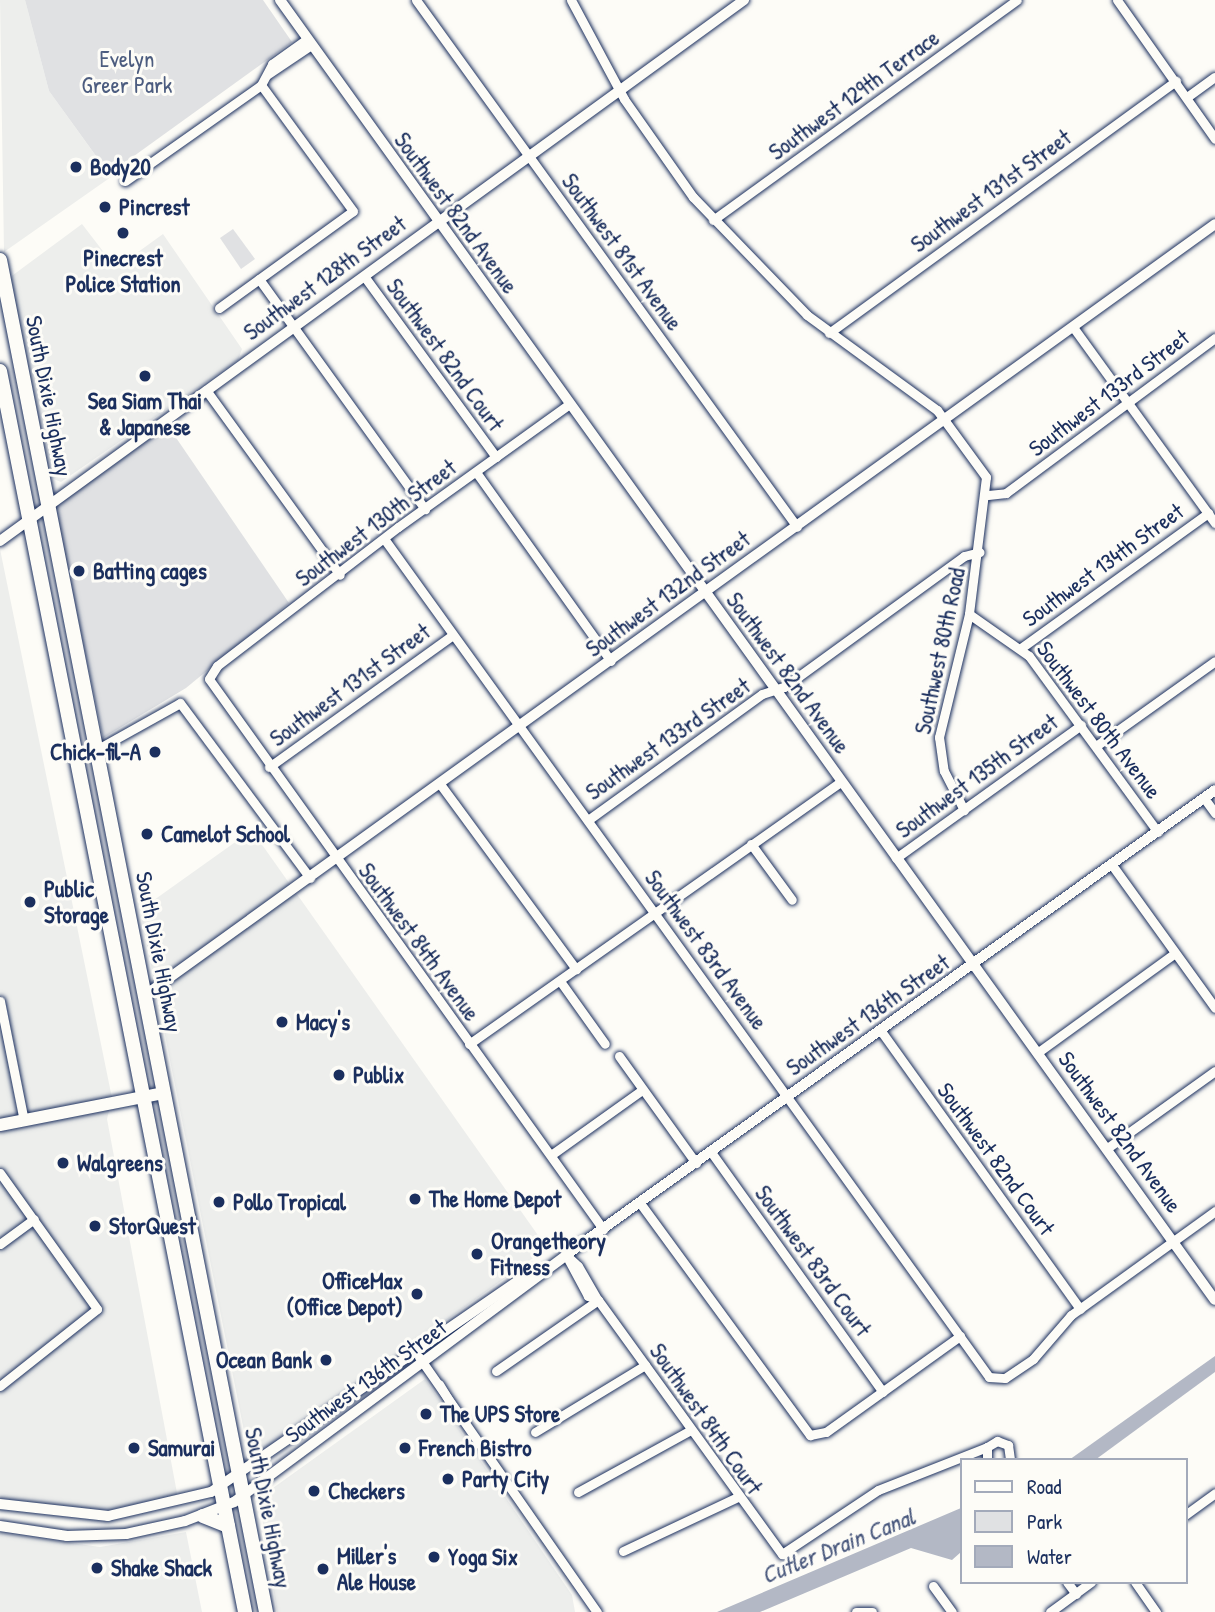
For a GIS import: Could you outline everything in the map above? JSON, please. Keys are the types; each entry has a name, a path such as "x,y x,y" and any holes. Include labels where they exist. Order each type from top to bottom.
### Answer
{"highway":[{"name":"South Dixie Highway","path":"0,260 265,1612"},
{"path":"0,342 15,340"},
{"name":"South Dixie Highway","path":"0,371 245,1612"},
{"path":"75,754 96,750"},
{"path":"124,999 144,996"},
{"path":"203,1516 228,1526"}],"main road":[{"path":"0,1125 163,1093"}],"street":[{"name":"Southwest 82nd Avenue","path":"280,0 436,223 1215,1300"},
{"name":"Southwest 81st Avenue","path":"416,0 797,527"},
{"path":"571,0 619,91 713,220 829,333 945,419 983,471 988,495"},
{"name":"Southwest 128th Street","path":"0,541 744,0"},
{"name":"Southwest 129th Terrace","path":"713,220 1017,0"},
{"path":"1133,0 1120,4 1215,139"},
{"path":"125,181 261,85 272,64 309,42"},
{"path":"1187,97 1215,77"},
{"name":"Southwest 131st Street","path":"829,333 1176,81"},
{"path":"219,308 353,211 261,85"},
{"name":"Southwest 132nd Street","path":"144,996 1215,224"},
{"name":"Southwest 82nd Court","path":"364,276 496,457"},
{"path":"259,279 425,509"},
{"path":"1073,327 1215,523"},
{"name":"Southwest 133rd Street","path":"988,495 1006,493 1215,338"},
{"path":"206,390 340,575"},
{"name":"Southwest 130th Street","path":"209,675 425,509 568,405"},
{"path":"476,472 611,661"},
{"name":"Southwest 80th Road","path":"964,810 944,771 939,737 969,614 988,495"},
{"name":"Southwest 134th Street","path":"1021,648 1208,513"},
{"name":"Southwest 83rd Avenue","path":"385,540 960,1336 996,1380 1040,1353 1080,1308"},
{"name":"Southwest 133rd Street","path":"588,820 774,690 980,552"},
{"name":"Southwest 80th Avenue","path":"969,614 1021,648 1081,725 1158,832"},
{"name":"Southwest 131st Street","path":"269,767 453,635"},
{"path":"1096,746 1215,661"},
{"name":"Southwest 84th Avenue","path":"209,675 269,767 603,1228"},
{"path":"96,750 178,702 310,878"},
{"name":"Southwest 135th Street","path":"896,858 1081,725"},
{"path":"469,1044 576,970 654,911 841,782"},
{"path":"440,784 576,970"},
{"name":"Southwest 136th Street","path":"0,1526 110,1535 203,1516 224,1508 426,1363 603,1228 974,966 1215,790"},
{"path":"1204,798 1215,813"},
{"path":"751,844 792,900"},
{"path":"1112,865 1215,1008"},
{"path":"1037,1053 1175,953"},
{"path":"560,981 605,1044"},
{"path":"0,1001 24,1121"},
{"name":"Southwest 82nd Court","path":"881,1031 1080,1308"},
{"path":"619,1056 696,1163"},
{"path":"1106,1149 1215,1071"},
{"path":"551,1155 642,1090"},
{"name":"Southwest 83rd Court","path":"711,1152 883,1392"},
{"path":"0,1173 96,1312 0,1386"},
{"path":"640,1203 810,1435 826,1432 960,1336"},
{"path":"1080,1308 1215,1211"},
{"path":"0,1244 34,1219"},
{"name":"Southwest 84th Court","path":"566,1255 588,1296 598,1300 774,1549 785,1554 878,1490 987,1447"},
{"name":"Southwest 136th Street","path":"0,1504 108,1516 161,1508 220,1488 416,1355 531,1272 543,1272"},
{"path":"181,1293 202,1289"},
{"path":"496,1371 598,1300"},
{"path":"416,1355 426,1363 453,1407 597,1612"},
{"path":"535,1432 645,1365"},
{"path":"578,1492 691,1430"},
{"path":"986,1458 987,1447 1005,1442 1009,1458"},
{"path":"1187,1513 1215,1493"},
{"path":"623,1551 738,1497"},
{"path":"1068,1584 1076,1594"},
{"path":"1051,1612 1088,1584"},
{"path":"1136,1584 1156,1612"},
{"path":"933,1586 952,1612"}],"shaded area":[{"path":"0,0 25,0 49,91 111,177 4,252"},
{"path":"82,224 116,268 163,234 242,349 238,360 61,482 49,477 9,278"},
{"path":"0,549 112,1098 107,1119 177,1493 173,1502 148,1508 76,1514 0,1500"},
{"path":"241,838 258,839 547,1248 250,1461 140,910"},
{"path":"425,1379 572,1595 575,1612 277,1612 259,1498"},
{"path":"186,1532 202,1612 0,1612 0,1533 100,1547"}],"green space":[{"name":"Evelyn Greer Park","path":"25,0 263,0 292,42 109,174 49,91"},
{"path":"233,229 255,259 241,269 220,238"},
{"path":"168,426 289,603 186,688 103,738 55,507"}],"water":[{"path":"1215,1356 1215,1372 1098,1458 1072,1458"},
{"path":"960,1508 960,1553 952,1560 911,1548 760,1612 717,1612"}],"place":[{"name":"Body20","path":"76,167"},
{"name":"Pincrest","path":"105,207"},
{"name":"Pinecrest Police Station","path":"123,233"},
{"name":"Sea Siam Thai & Japanese","path":"145,376"},
{"name":"Batting cages","path":"79,571"},
{"name":"Chick-fil-A","path":"155,752"},
{"name":"Camelot School","path":"147,834"},
{"name":"Public Storage","path":"30,902"},
{"name":"Macy's","path":"282,1022"},
{"name":"Publix","path":"339,1075"},
{"name":"Walgreens","path":"63,1163"},
{"name":"The Home Depot","path":"415,1199"},
{"name":"Pollo Tropical","path":"219,1202"},
{"name":"StorQuest","path":"95,1226"},
{"name":"Orangetheory Fitness","path":"477,1254"},
{"name":"OfficeMax (Office Depot)","path":"417,1294"},
{"name":"Ocean Bank","path":"326,1360"},
{"name":"The UPS Store","path":"426,1414"},
{"name":"Samurai","path":"134,1448"},
{"name":"French Bistro","path":"405,1448"},
{"name":"Party City","path":"448,1479"},
{"name":"Checkers","path":"314,1491"},
{"name":"Yoga Six","path":"434,1557"},
{"name":"Shake Shack","path":"97,1568"},
{"name":"Miller's Ale House","path":"323,1569"}],"water label":[{"name":"Cutler Drain Canal","path":"838,1546"}]}
